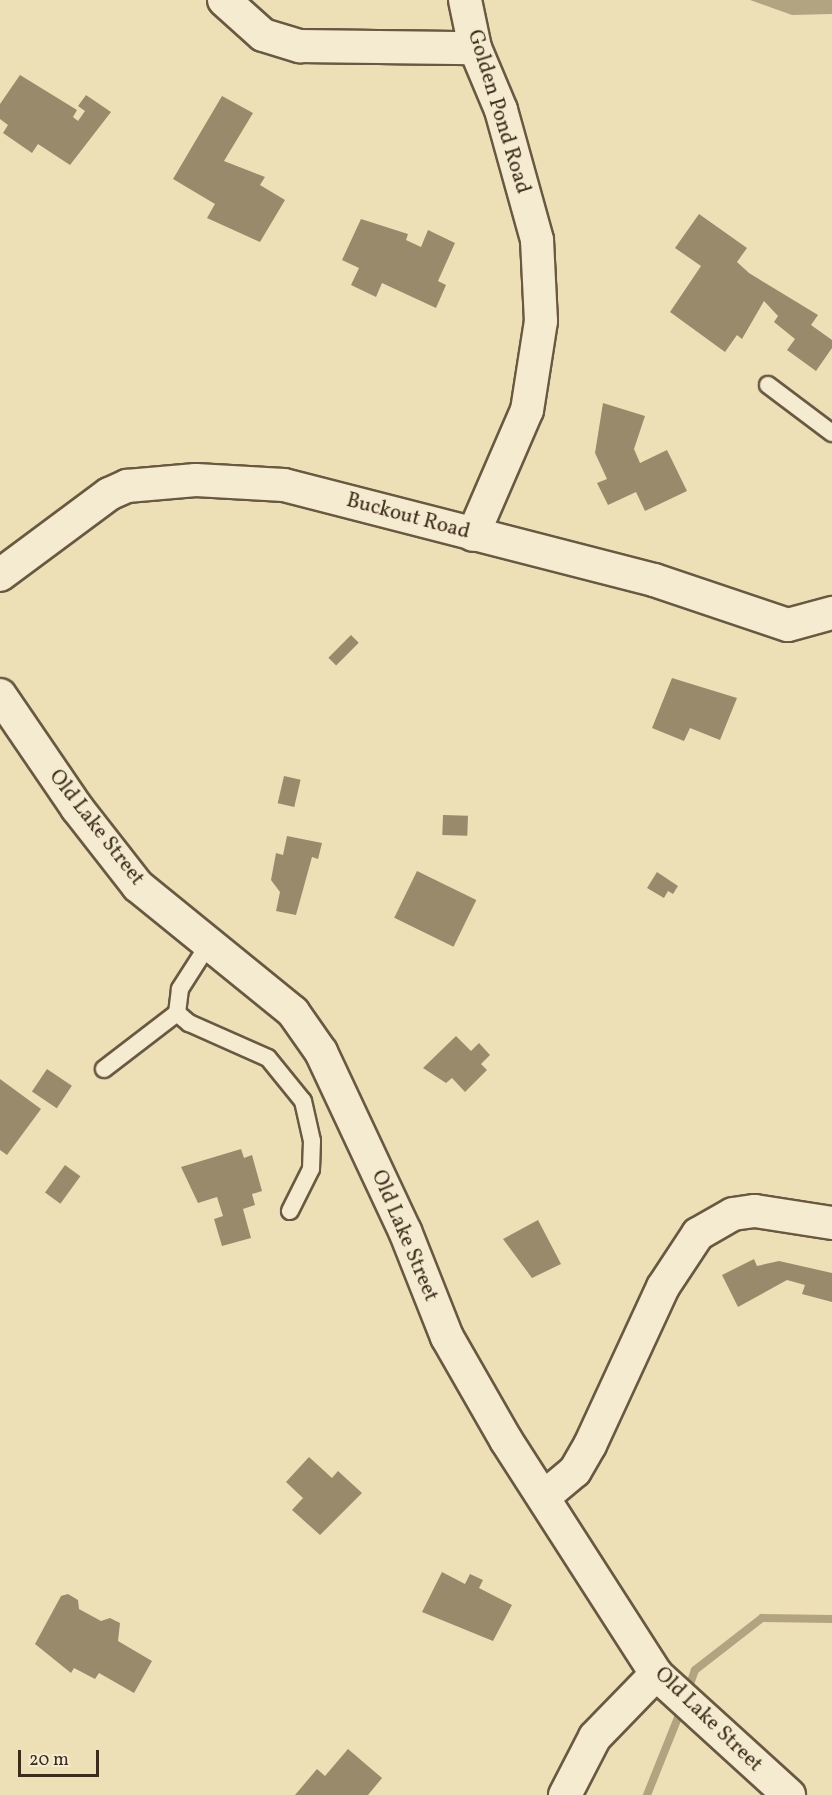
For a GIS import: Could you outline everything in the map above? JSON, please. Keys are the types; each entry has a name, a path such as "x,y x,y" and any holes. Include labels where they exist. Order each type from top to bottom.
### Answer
{"street":[{"path":"224,0 263,35 300,46 474,48"},
{"name":"Golden Pond Road","path":"465,0 474,48 501,110 537,240 541,321 527,410 473,534"},
{"name":"Buckout Road","path":"0,575 109,494 127,486 196,480 284,484 654,580 788,625 832,613"},
{"name":"Old Lake Street","path":"0,694 76,808 138,886 273,990 321,1052 405,1231 447,1337 506,1440 545,1496 656,1674 707,1717 789,1795"},
{"path":"545,1496 575,1471 590,1445 663,1287 698,1234 724,1218 755,1211 832,1223"},
{"path":"565,1795 595,1737 656,1674"}],"lane":[{"path":"768,385 832,433"},
{"path":"104,1069 177,1012 180,989 210,942"},
{"path":"177,1012 268,1059 303,1101 312,1141 311,1169 290,1211"}],"shaded area":[{"path":"750,0 832,0 832,14 792,15"}],"building":[{"path":"20,75 77,110 73,117 78,121 85,111 78,106 86,95 111,112 70,165 38,144 32,153 3,133 8,125 0,119 0,104"},
{"path":"222,96 253,113 224,161 265,177 260,185 285,200 260,242 207,218 215,204 173,179"},
{"path":"699,214 747,248 737,262 749,273 818,315 811,325 832,340 832,348 816,371 787,350 795,339 774,322 778,316 764,301 742,339 737,335 725,352 670,312 701,266 675,248"},
{"path":"361,219 408,234 406,240 421,247 428,230 455,243 438,281 446,285 436,308 382,283 376,297 351,285 359,268 342,260"},
{"path":"603,403 645,416 634,449 640,463 667,450 687,491 645,511 636,492 608,505 597,483 607,479 595,453"},
{"path":"351,635 359,643 336,665 328,658"},
{"path":"672,678 737,698 720,740 690,728 684,741 652,728"},
{"path":"284,776 301,780 294,807 278,803"},
{"path":"443,815 468,816 467,836 442,835"},
{"path":"287,836 322,843 318,859 312,857 296,915 276,911 280,892 271,880 276,853 283,855"},
{"path":"417,871 476,900 454,947 394,918"},
{"path":"657,872 678,886 673,894 668,891 664,898 647,888"},
{"path":"456,1036 471,1051 479,1043 490,1055 481,1064 487,1070 465,1092 452,1078 446,1083 423,1068"},
{"path":"47,1069 72,1086 57,1108 32,1091"},
{"path":"0,1079 41,1109 7,1155 0,1150"},
{"path":"241,1149 244,1158 252,1155 262,1191 252,1194 255,1205 243,1209 251,1238 222,1246 214,1219 223,1216 217,1197 198,1203 181,1167"},
{"path":"65,1165 80,1176 60,1204 45,1193"},
{"path":"538,1220 561,1264 532,1278 503,1239"},
{"path":"754,1259 757,1266 779,1261 832,1273 832,1302 802,1294 805,1285 787,1280 738,1307 722,1275"},
{"path":"309,1457 332,1478 338,1471 362,1493 320,1535 292,1510 303,1498 286,1482"},
{"path":"442,1572 465,1584 470,1574 483,1580 479,1588 512,1605 493,1641 422,1612"},
{"path":"68,1594 78,1600 79,1609 101,1621 110,1618 120,1623 118,1641 152,1661 134,1693 99,1673 95,1679 74,1668 71,1673 35,1644 61,1596"},
{"path":"348,1749 382,1778 368,1795 295,1795 317,1769 325,1776"}],"waterway":[{"path":"687,1693 695,1670 762,1618 832,1619"},
{"path":"647,1795 683,1705"}]}
